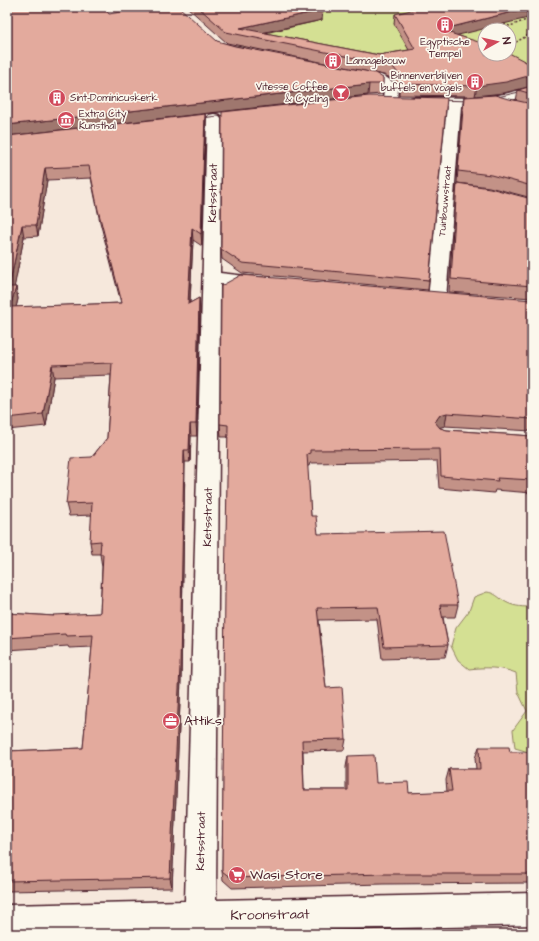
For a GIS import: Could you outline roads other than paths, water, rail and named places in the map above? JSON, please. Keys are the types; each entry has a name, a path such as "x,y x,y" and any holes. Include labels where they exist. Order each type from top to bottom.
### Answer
{"street":[{"path":"343,71 383,80 391,88 395,96 454,103 495,100 532,91"},
{"path":"495,100 517,108"},
{"name":"Tuinbouwstraat","path":"437,299 454,188 454,103"},
{"name":"Ketsstraat","path":"200,917 214,118"},
{"path":"212,278 282,284"},
{"name":"Kroonstraat","path":"7,921 200,917 290,924 532,909"}],"tram line":[{"path":"489,99 532,89"},
{"path":"435,100 473,101"},
{"path":"195,119 232,114"}],"place":[{"name":"Egyptische Tempel","path":"445,25"},
{"name":"Lamagebouw","path":"333,61"},
{"name":"Binnenverblijven buffels en vogels","path":"475,82"},
{"name":"Vitesse Coffee & Cycling","path":"341,93"},
{"name":"Sint-Dominicuskerk","path":"57,98"},
{"name":"Extra City Kunsthal","path":"66,120"},
{"name":"Attiks","path":"171,721"},
{"name":"Wasi Store","path":"237,875"}]}
